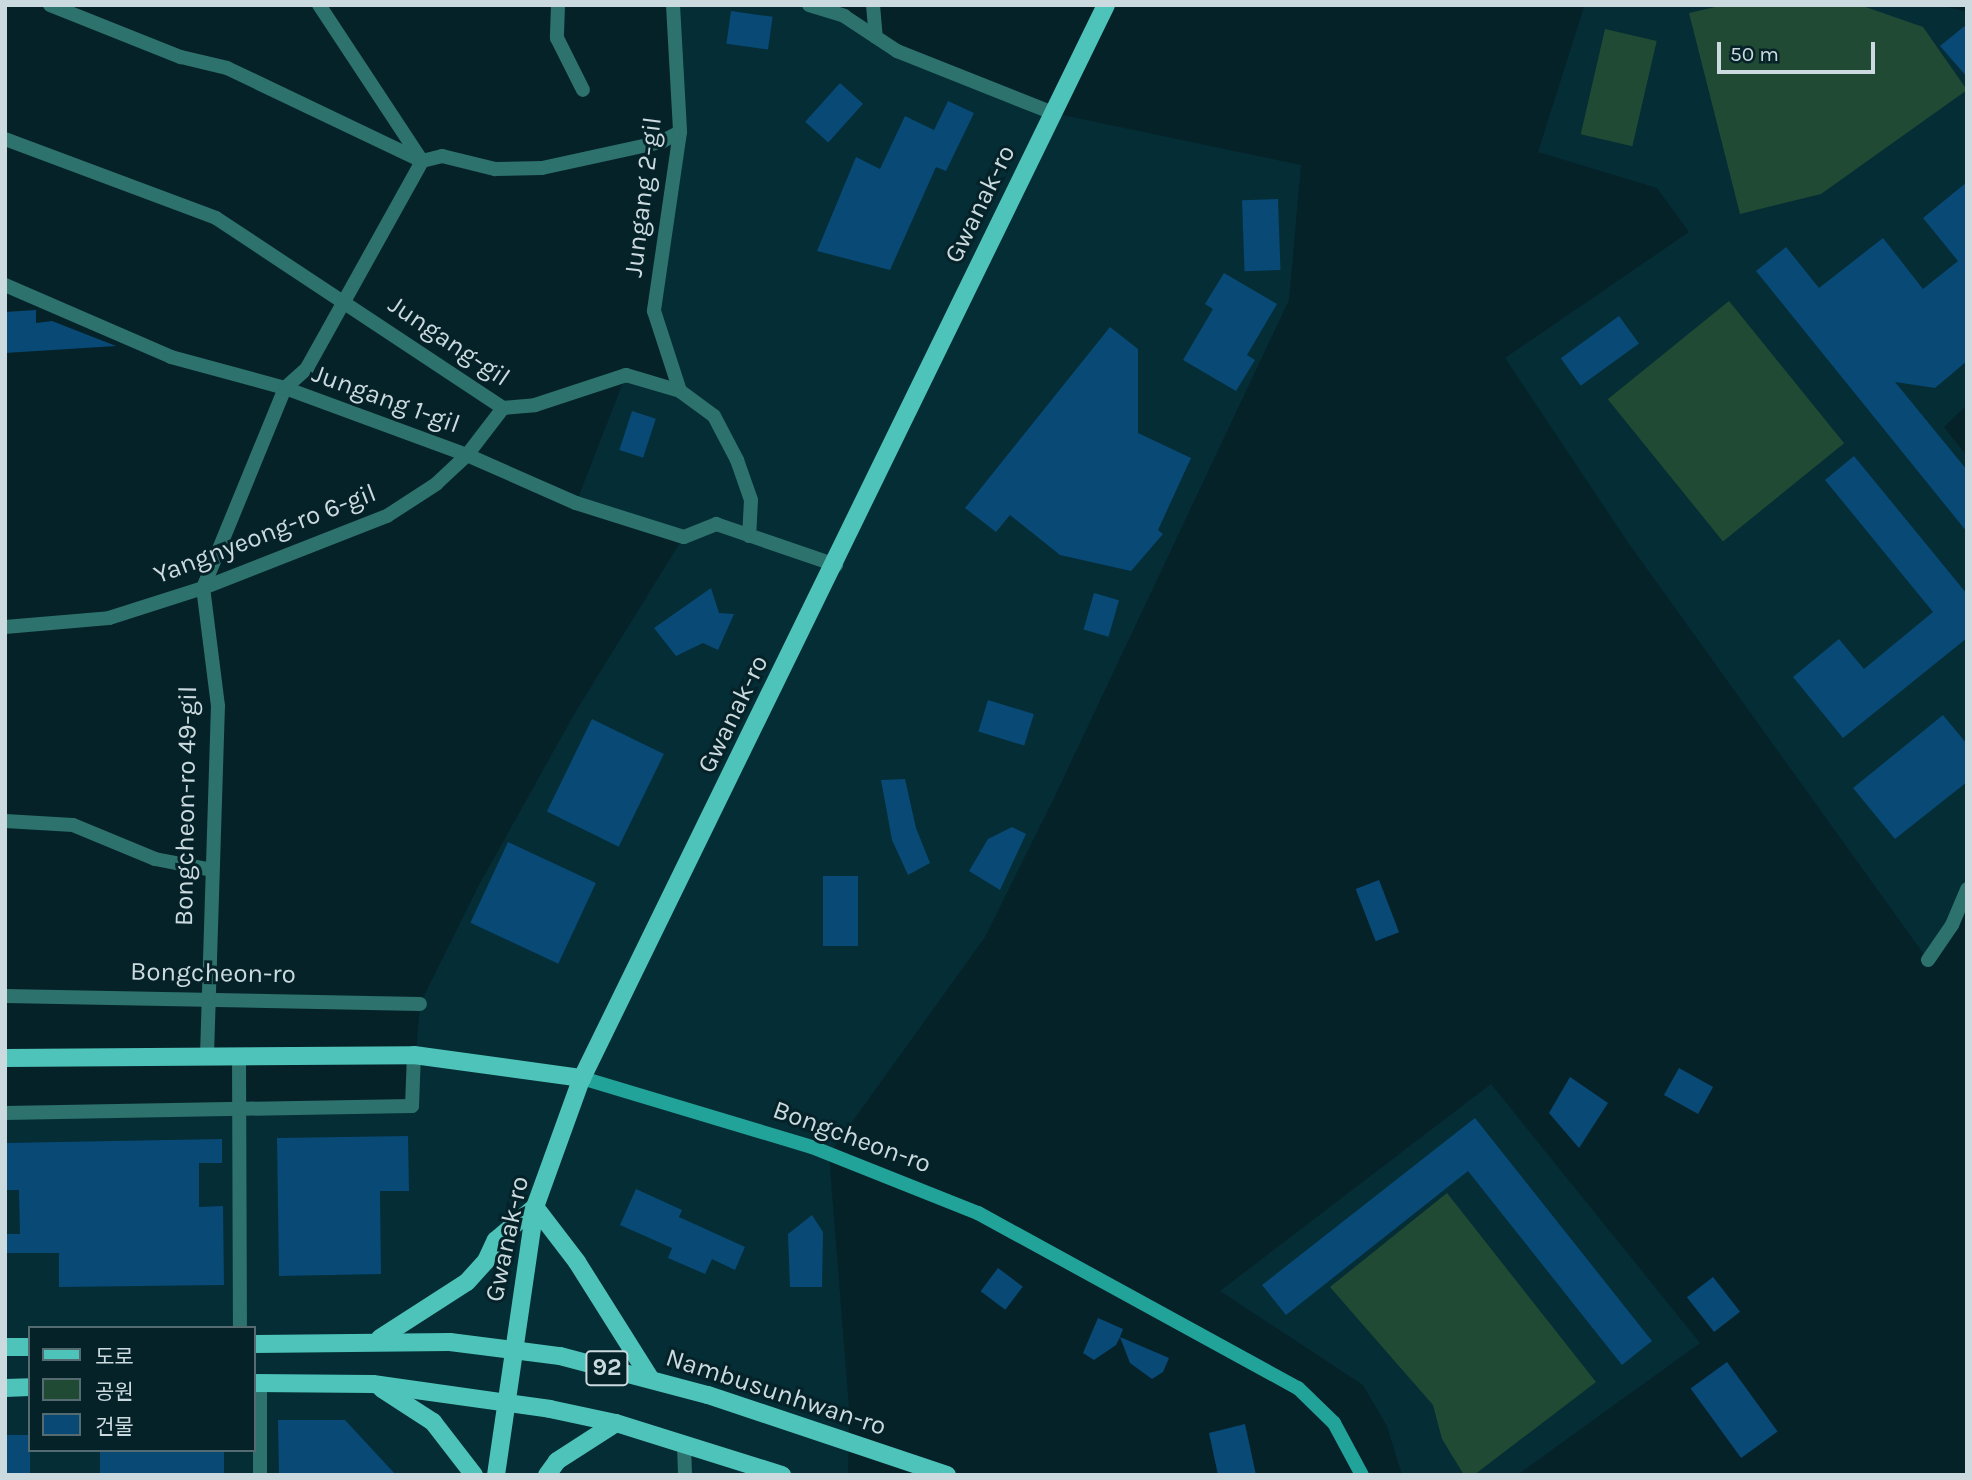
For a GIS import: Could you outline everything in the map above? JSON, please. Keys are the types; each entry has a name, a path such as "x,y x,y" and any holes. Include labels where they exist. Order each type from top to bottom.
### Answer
{"main road":[{"name":"Gwanak-ro","path":"496,1475 512,1348 535,1207 582,1078 836,565 1106,5"},
{"name":"Bongcheon-ro","path":"5,1058 414,1055 582,1078 812,1147 978,1213 1298,1388 1334,1423 1362,1475"},
{"path":"377,1339 414,1320 467,1282 486,1261 496,1240 535,1207 577,1262 650,1378"},
{"name":"Nambusunhwan-ro","path":"256,1344 377,1339 512,1348 650,1378 947,1475"},
{"path":"5,1347 28,1346"},
{"name":"92","path":"257,1383 373,1384 506,1402 615,1423 782,1475"},
{"path":"373,1384 433,1422 474,1475"},
{"path":"5,1388 28,1387"},
{"path":"547,1475 581,1443 615,1423"}],"street":[{"path":"50,5 181,57 227,68 422,161 442,156 495,169 542,167 661,142 680,132"},
{"path":"319,5 422,161"},
{"path":"558,5 557,38 583,90"},
{"name":"Jungang 2-gil","path":"673,5 680,132 654,311 680,391"},
{"path":"809,5 844,16 897,51 1053,113"},
{"path":"873,5 876,37"},
{"name":"Jungang-gil","path":"5,139 216,218 347,301 503,408 536,405 626,375 680,391 715,416 737,460 751,500 749,536"},
{"name":"Bongcheon-ro 49-gil","path":"207,1055 218,706 203,588 285,388 307,368 347,301 422,161"},
{"name":"Jungang 1-gil","path":"5,285 171,357 285,388 467,455 576,503 684,537 716,524 749,536"},
{"name":"Yangnyeong-ro 6-gil","path":"5,627 109,618 203,588 387,516 436,484 467,455 503,408"},
{"path":"749,536 836,565"},
{"path":"5,821 73,825 155,859 212,870"},
{"path":"1928,960 1952,925 1967,889"},
{"name":"Bongcheon-ro","path":"5,996 420,1004"},
{"path":"239,1055 240,1326"},
{"path":"5,1113 412,1106 414,1055"},
{"path":"257,1383 260,1475"},
{"path":"684,1446 685,1475"}],"shaded area":[{"path":"673,5 809,5 1053,113 1301,165 1289,300 1054,798 985,937 829,1154 849,1408 848,1475 5,1475 5,1113 412,1105 420,1004 479,885 576,711 683,538 576,503 626,375 679,391 654,311 680,132"},
{"path":"1940,5 1967,12 1967,405 1944,427 1967,456 1967,889 1928,960 1627,541 1505,358 1689,232 1657,188 1538,152 1584,7"},
{"path":"1491,1084 1700,1343 1517,1475 1402,1475 1387,1426 1363,1385 1220,1291"}],"green space":[{"path":"1724,5 1860,5 1923,27 1967,90 1821,194 1740,214 1689,13"},
{"path":"1605,29 1657,41 1632,146 1581,134"},
{"path":"1729,301 1844,443 1723,541 1608,399"},
{"path":"1447,1193 1596,1382 1474,1475 1464,1475 1442,1439 1433,1405 1330,1287"}],"building":[{"path":"731,11 773,17 768,50 726,44"},
{"path":"1967,24 1967,77 1940,46"},
{"path":"840,83 863,104 828,142 805,122"},
{"path":"948,101 974,113 946,171 936,167 890,270 817,251 856,157 880,169 905,116 934,130"},
{"path":"1967,182 1967,361 1935,388 1895,382 1967,470 1967,532 1756,271 1786,247 1819,288 1883,238 1923,289 1958,261 1923,218"},
{"path":"1278,199 1280,270 1244,271 1242,200"},
{"path":"1224,273 1277,304 1247,355 1255,360 1236,391 1183,360 1213,309 1205,304"},
{"path":"36,310 36,323 52,321 116,346 5,353 5,312"},
{"path":"1619,316 1639,344 1581,386 1561,358"},
{"path":"1110,327 1138,349 1138,433 1191,458 1158,530 1163,534 1131,571 1060,555 1010,515 996,532 965,508"},
{"path":"632,411 656,419 643,458 619,450"},
{"path":"1854,456 1967,594 1967,638 1843,738 1793,677 1839,639 1864,669 1933,612 1825,480"},
{"path":"711,588 719,613 734,614 718,650 703,643 676,656 654,628"},
{"path":"1094,593 1119,600 1109,637 1084,630"},
{"path":"988,700 1034,714 1024,746 978,732"},
{"path":"1943,715 1967,744 1967,782 1895,839 1853,788"},
{"path":"592,719 664,754 619,847 547,812"},
{"path":"905,779 916,828 930,863 908,875 892,840 881,780"},
{"path":"1012,827 1026,834 1000,890 969,871 988,839"},
{"path":"508,842 596,883 558,964 470,923"},
{"path":"823,876 858,876 858,946 823,946"},
{"path":"1379,880 1399,932 1376,941 1356,889"},
{"path":"1679,1068 1713,1087 1698,1114 1664,1095"},
{"path":"1570,1077 1608,1103 1579,1148 1549,1113"},
{"path":"1475,1118 1652,1341 1622,1365 1468,1171 1286,1315 1262,1285"},
{"path":"408,1136 409,1191 380,1191 381,1274 279,1276 277,1138"},
{"path":"222,1139 222,1163 199,1163 199,1207 223,1206 224,1285 59,1287 59,1253 5,1253 5,1234 20,1234 19,1190 5,1190 5,1143"},
{"path":"636,1189 682,1210 679,1217 745,1247 735,1270 712,1259 705,1274 668,1258 672,1248 620,1225"},
{"path":"812,1215 823,1232 822,1287 790,1287 788,1234"},
{"path":"998,1268 1023,1287 1005,1310 981,1291"},
{"path":"1713,1277 1740,1312 1714,1332 1687,1297"},
{"path":"1098,1318 1123,1329 1116,1345 1094,1360 1083,1353"},
{"path":"1120,1337 1169,1358 1163,1372 1152,1379 1130,1363"},
{"path":"1727,1362 1778,1432 1741,1458 1691,1388"},
{"path":"278,1420 345,1420 396,1475 279,1475"},
{"path":"1245,1424 1256,1475 1218,1475 1209,1433"},
{"path":"5,1435 28,1435 30,1475 5,1475"},
{"path":"100,1452 224,1452 224,1475 100,1475"}]}
